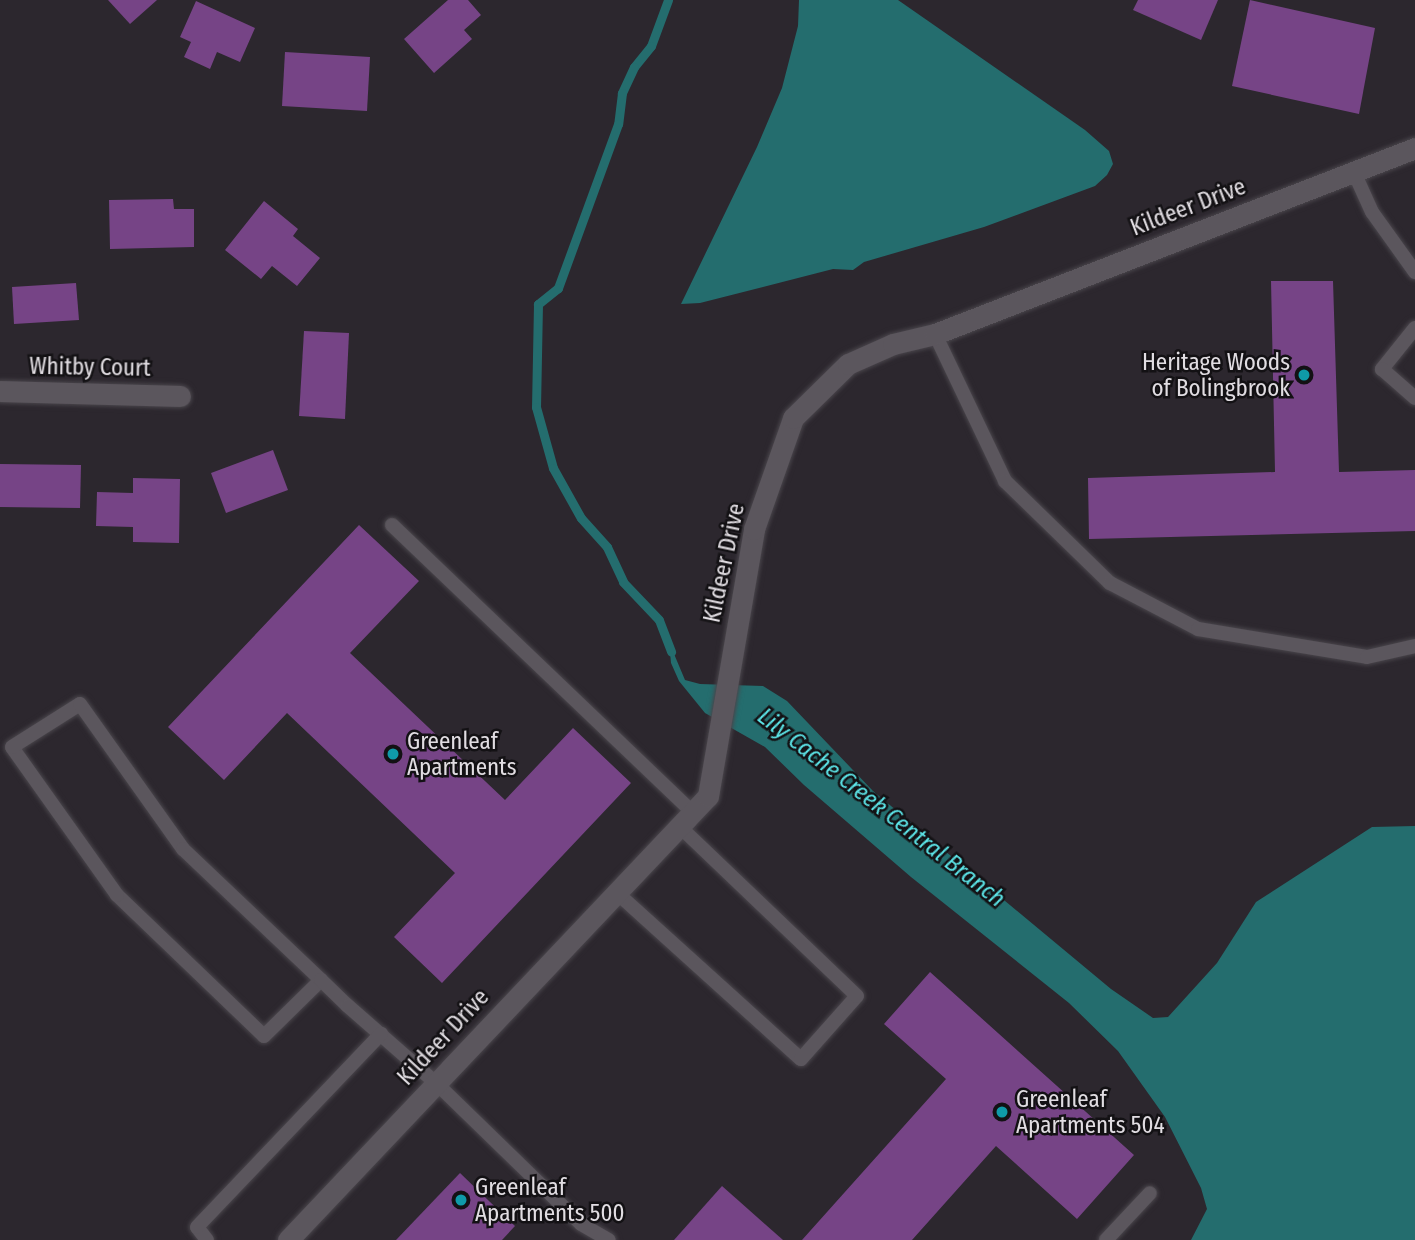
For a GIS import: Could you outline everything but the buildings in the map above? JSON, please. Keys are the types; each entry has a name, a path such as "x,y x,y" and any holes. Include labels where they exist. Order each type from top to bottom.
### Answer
{"street":[{"name":"Kildeer Drive","path":"288,1240 708,796 754,529 793,418 848,364 893,344 935,334 1415,148"},
{"name":"Whitby Court","path":"0,391 180,396"}],"lane":[{"path":"1353,170 1372,212 1415,272"},
{"path":"1415,328 1382,369 1415,398"},
{"path":"935,334 1004,481 1110,583 1198,629 1367,657 1415,646"},
{"path":"392,525 857,996 801,1059 616,892"},
{"path":"321,979 264,1036 117,895 12,747 80,704 183,849 436,1083 581,1224 609,1240"},
{"path":"207,1240 197,1227 381,1034"},
{"path":"1106,1240 1150,1193"}],"water":[{"path":"799,0 898,0 1085,130 1109,151 1113,164 1107,175 1095,186 984,227 864,262 853,270 833,269 700,303 681,304 757,147 782,88 798,26"},
{"path":"669,642 685,680 700,684 763,686 787,701 873,791 1111,989 1153,1018 1168,1017 1217,963 1256,902 1372,827 1415,826 1415,1240 1191,1240 1207,1209 1201,1188 1165,1117 1118,1051 1069,1003 911,877 804,785 765,747 705,713 679,681 671,663"}],"waterway":[{"name":"Lily Cache Creek Central Branch","path":"668,0 651,46 634,67 622,93 618,124 558,288 538,304 536,407 553,468 581,518 607,547 623,582 659,620 671,652"}],"place":[{"name":"Heritage Woods of Bolingbrook","path":"1304,375"},
{"name":"Greenleaf Apartments","path":"393,754"},
{"name":"Greenleaf Apartments 504","path":"1002,1112"},
{"name":"Greenleaf Apartments 500","path":"461,1200"}]}
